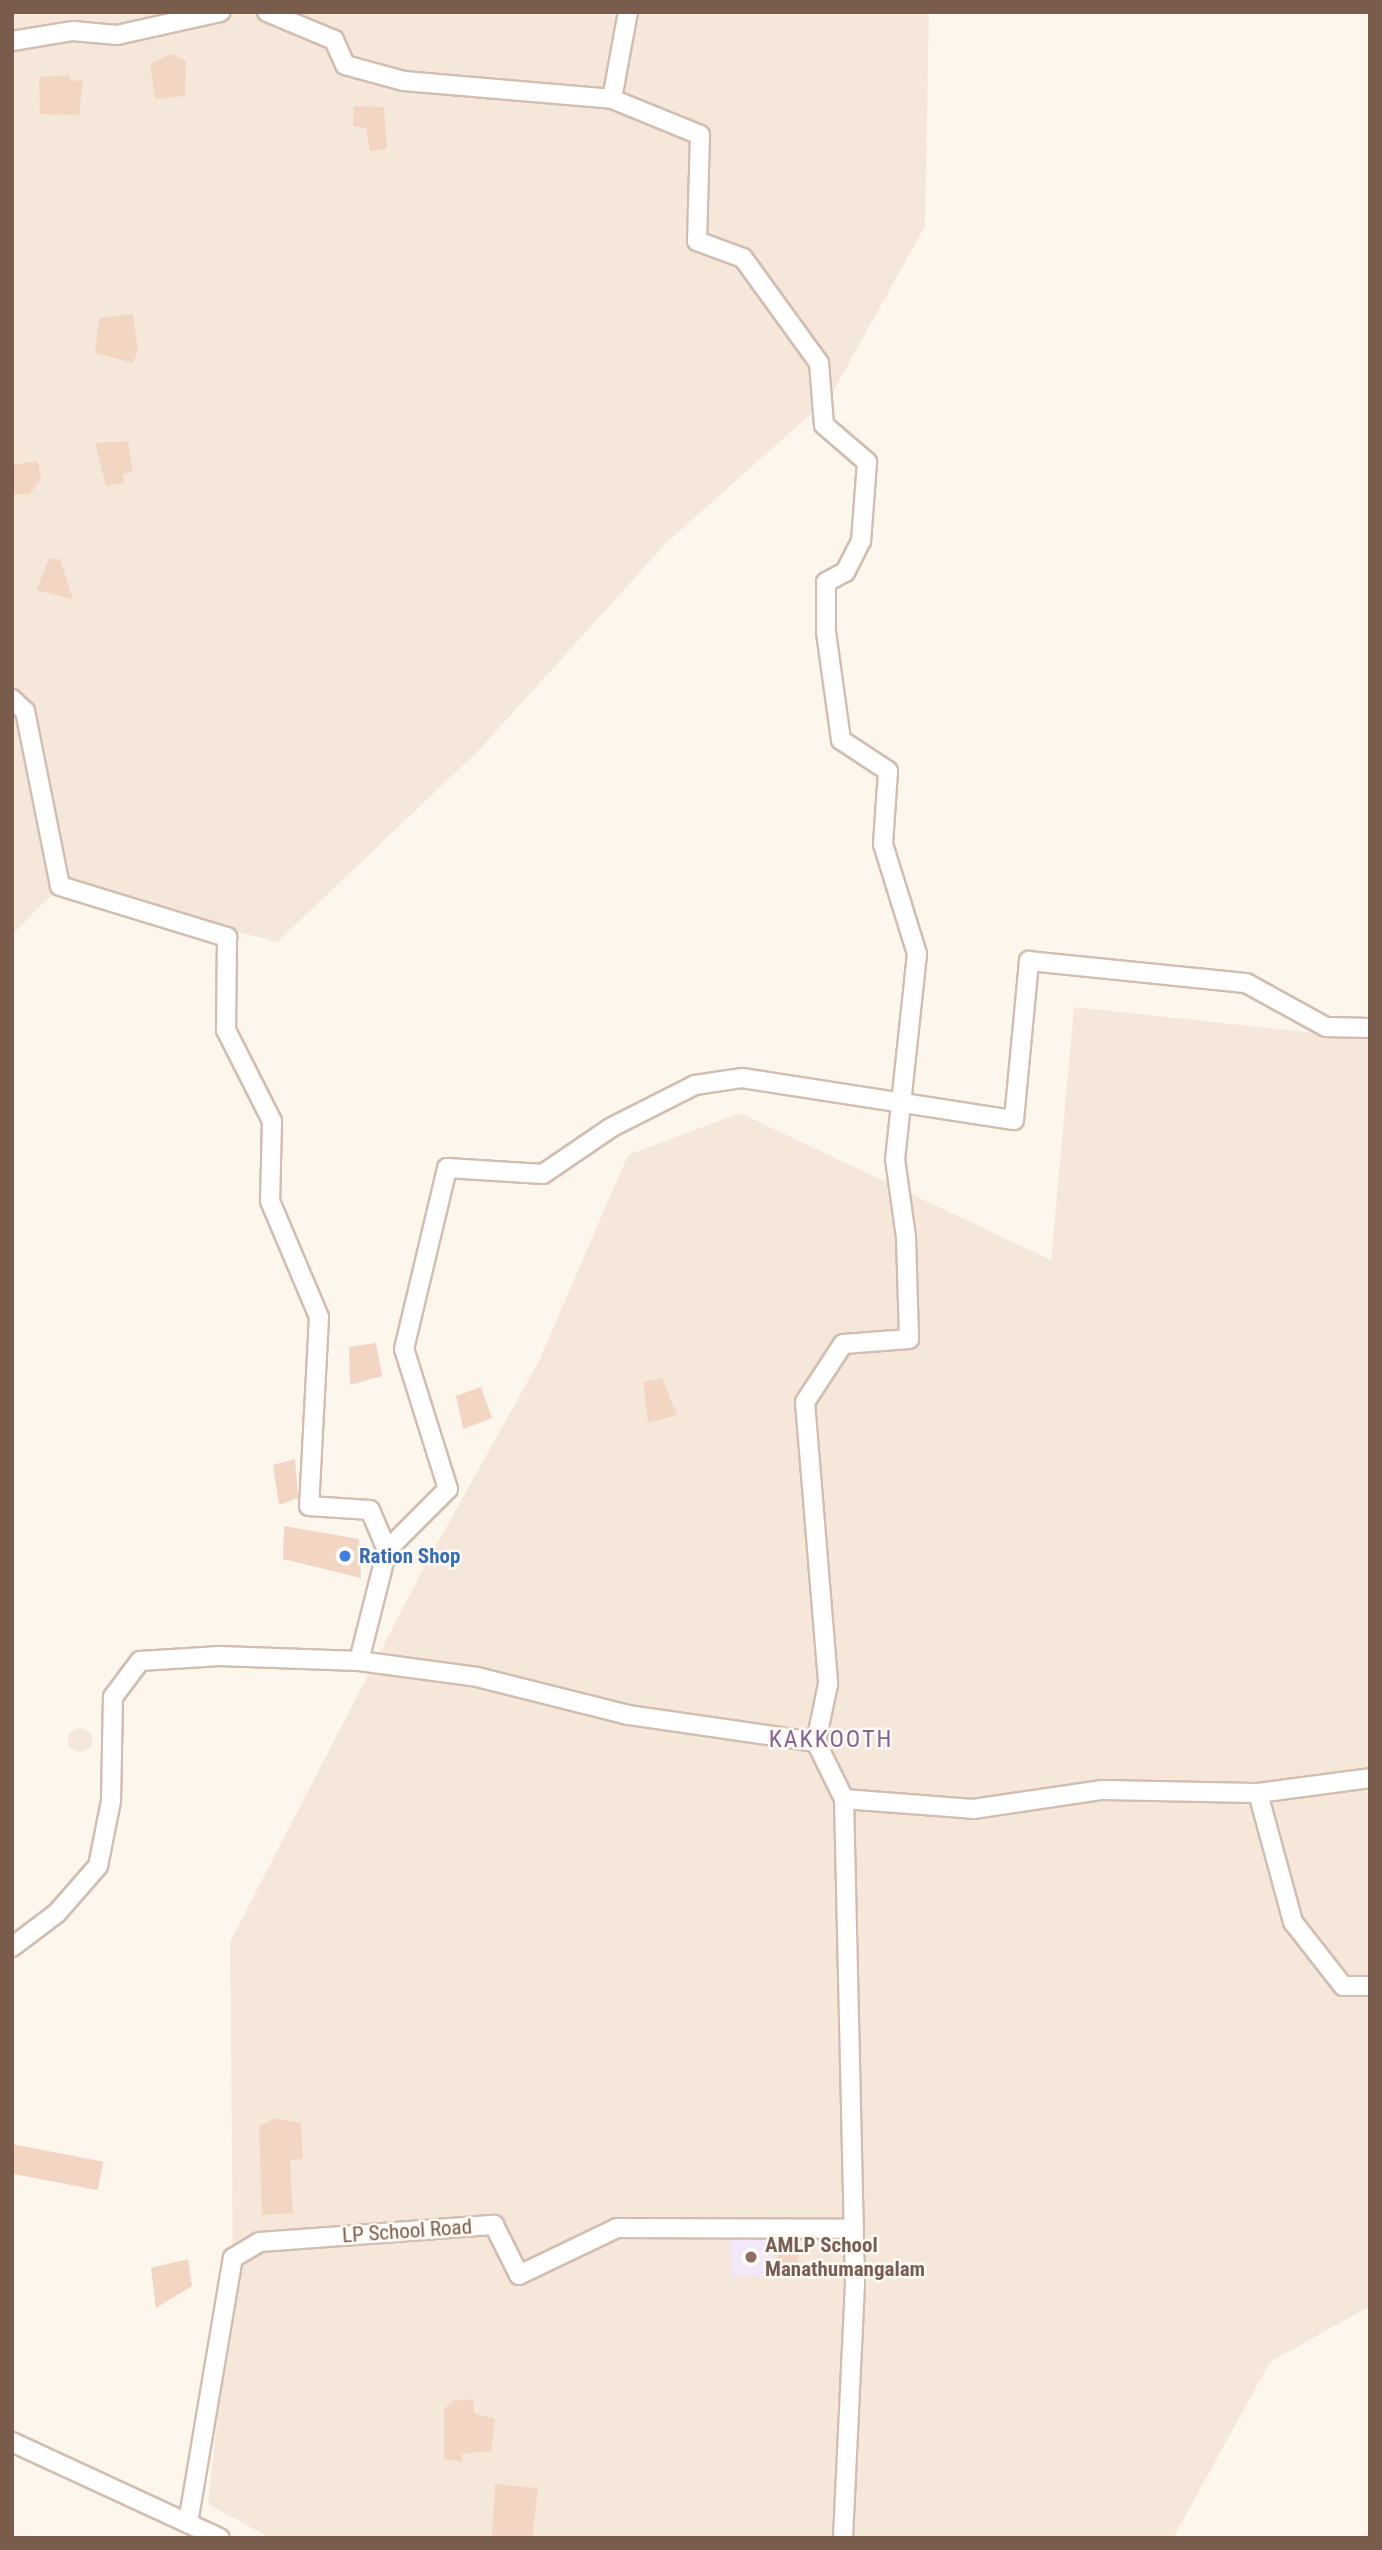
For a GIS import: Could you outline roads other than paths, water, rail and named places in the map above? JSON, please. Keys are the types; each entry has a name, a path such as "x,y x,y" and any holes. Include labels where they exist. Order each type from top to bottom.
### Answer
{"street":[{"path":"12,41 73,31 117,35 220,12"},
{"path":"267,12 334,40 345,65 404,81 612,99 700,135 697,241 743,258 819,363 824,425 867,462 861,541 845,572 826,582 827,632 842,740 888,771 883,844 917,954 895,1159 906,1237 909,1339 843,1344 805,1402 828,1684 816,1742 844,1799 854,2229 843,2538"},
{"path":"612,99 628,12"},
{"path":"12,699 25,711 60,886 227,937 226,1030 272,1121 270,1201 318,1317 309,1506 370,1510 387,1550"},
{"path":"359,1661 387,1550 448,1489 404,1349 447,1168 542,1174 612,1127 695,1085 741,1078 1014,1119 1029,961 1245,983 1326,1027 1370,1028"},
{"path":"12,1948 57,1913 98,1866 111,1801 113,1697 140,1661 220,1656 359,1661 477,1678 628,1715 816,1742"},
{"path":"844,1799 973,1809 1101,1790 1258,1793 1370,1777"},
{"path":"1258,1793 1293,1922 1343,1986 1370,1986"},
{"name":"LP School Road","path":"188,2523 233,2258 260,2242 494,2225 519,2275 617,2228 854,2229"},
{"path":"12,2442 220,2538"}],"place":[{"name":"Ration Shop","path":"345,1556"},
{"name":"AMLP School Manathumangalam","path":"751,2257"}],"district":[{"name":"KAKKOOTH","path":"831,1740"}]}
